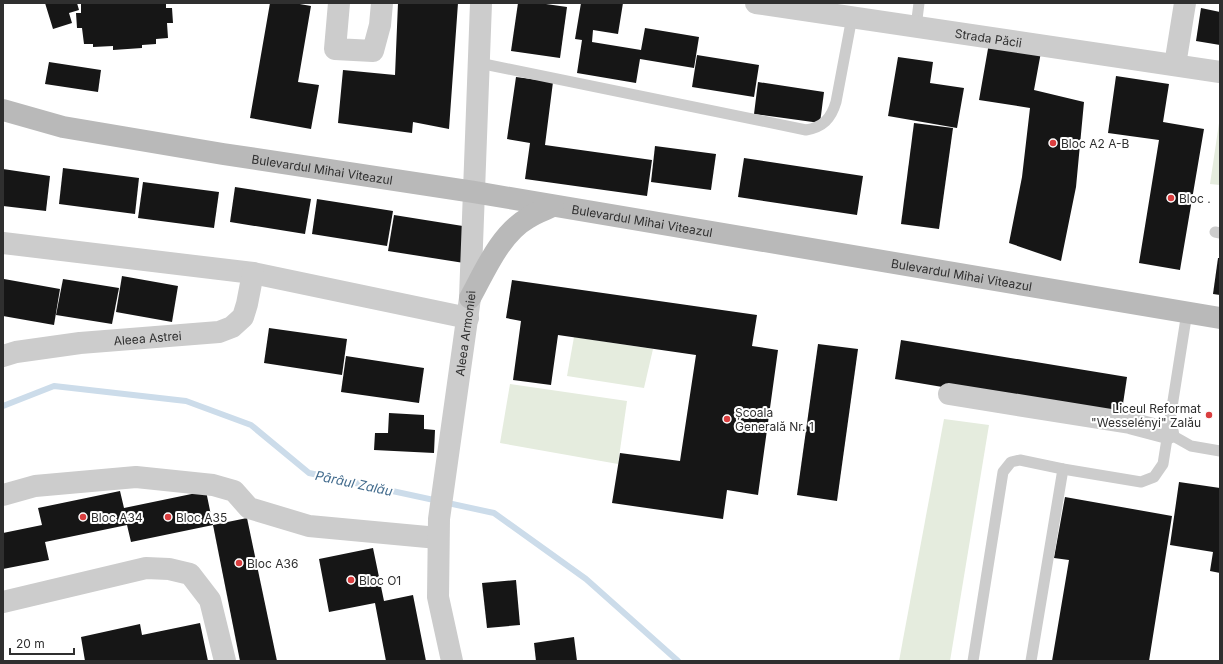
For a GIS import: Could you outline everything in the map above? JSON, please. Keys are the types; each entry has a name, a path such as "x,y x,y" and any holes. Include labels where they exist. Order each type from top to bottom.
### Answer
{"main road":[{"name":"Bulevardul Mihai Viteazul","path":"3,110 63,127 223,154 474,192 1220,318"},
{"name":"Bulevardul Mihai Viteazul","path":"3,126 29,128 63,127"},
{"path":"469,308 490,260 508,235 527,218 553,206"}],"street":[{"path":"339,3 335,49 373,51 380,25 382,3"},
{"name":"Aleea Armoniei","path":"452,661 438,597 438,529 469,308 481,3"},
{"name":"Strada Păcii","path":"756,3 788,5 916,27 1220,72"},
{"path":"1175,65 1185,3"},
{"path":"3,244 253,273 469,308"},
{"name":"Aleea Astrei","path":"3,356 16,352 80,343 219,332 232,327 243,317 253,273"},
{"path":"949,394 1130,423 1168,433"},
{"path":"3,495 35,486 136,477 213,485 234,491 249,508 309,526 438,529"},
{"path":"3,602 146,568 169,569 190,574 210,600 225,661"}],"lane":[{"path":"916,27 919,3"},
{"path":"479,63 806,130 821,125 828,120 834,111 852,17"},
{"path":"973,661 1003,472 1011,462 1020,460 1141,482 1154,477 1163,464 1187,312"},
{"path":"1168,433 1191,446 1220,451"},
{"path":"1031,661 1063,469"}],"shaded area":[{"path":"1220,123 1220,185 1210,184"},
{"path":"574,337 653,349 644,388 567,376"},
{"path":"510,384 627,401 618,464 500,443"},
{"path":"944,419 989,425 950,661 899,661"}],"building":[{"path":"45,3 77,3 79,10 69,13 72,23 53,29"},
{"path":"81,3 166,3 166,8 172,8 173,23 167,23 168,38 156,39 156,44 142,45 142,48 113,50 113,46 93,47 93,44 84,44 82,28 77,28 76,13 81,13"},
{"path":"270,3 294,3 311,6 298,82 319,85 311,129 250,118"},
{"path":"398,3 458,3 449,129 413,122 412,133 338,123 343,70 395,75"},
{"path":"518,3 539,3 567,7 560,58 511,51"},
{"path":"581,3 623,3 618,34 593,30 592,42 641,50 645,28 699,37 694,68 640,59 636,83 577,73 582,40 575,39"},
{"path":"1201,8 1220,12 1220,45 1196,41"},
{"name":"Bloc A2 A-B","path":"989,43 1041,52 1034,90 1084,102 1076,187 1061,261 1009,243 1022,177 1030,108 979,100"},
{"path":"697,55 759,65 754,97 692,87"},
{"path":"898,57 933,62 930,83 964,88 957,128 888,116"},
{"path":"49,62 101,70 98,92 45,84"},
{"name":"Bloc .","path":"1116,76 1169,84 1163,122 1204,129 1180,270 1139,263 1159,140 1108,133"},
{"path":"516,77 553,82 545,145 652,160 647,196 525,179 530,143 507,139"},
{"path":"758,82 824,92 820,123 754,114"},
{"path":"914,123 953,128 939,229 901,224"},
{"path":"655,146 716,154 711,190 651,182"},
{"path":"744,158 863,176 857,215 738,197"},
{"path":"63,168 139,178 135,214 59,204"},
{"path":"3,169 50,176 46,211 3,206"},
{"path":"143,182 219,192 214,228 138,218"},
{"path":"235,187 311,199 305,234 230,222"},
{"path":"317,199 393,211 387,246 312,234"},
{"path":"394,215 469,227 464,263 388,251"},
{"path":"1218,258 1220,258 1220,295 1213,294"},
{"path":"122,276 178,286 172,322 116,312"},
{"path":"4,279 60,289 54,325 3,316"},
{"path":"63,279 119,288 112,324 56,315"},
{"name":"Școala Generală Nr. 1","path":"512,280 757,315 752,346 778,350 758,495 727,490 723,519 612,503 620,453 680,461 696,355 558,335 551,385 513,380 521,321 506,318"},
{"path":"269,328 347,339 342,375 264,363"},
{"path":"901,340 1127,377 1121,417 895,379"},
{"path":"818,344 858,349 837,501 797,495"},
{"path":"346,356 424,368 419,403 341,392"},
{"path":"389,413 424,415 424,429 435,430 434,453 374,450 375,433 388,433"},
{"path":"1179,482 1220,488 1220,573 1210,571 1213,552 1170,545"},
{"path":"120,491 124,508 206,491 213,525 131,542 127,525 45,542 49,560 3,569 3,533 42,525 38,508"},
{"path":"1065,497 1172,516 1149,661 1052,661 1069,560 1054,558"},
{"path":"247,518 277,661 240,661 213,525"},
{"path":"373,548 384,601 413,595 426,661 386,661 375,603 329,612 319,559"},
{"path":"516,580 520,625 487,628 482,583"},
{"path":"200,623 208,661 85,661 81,637 140,624 142,635"},
{"path":"574,637 577,661 536,661 534,643"}],"waterway":[{"name":"Pârâul Zalău","path":"3,406 54,386 186,401 251,425 309,473 494,513 586,579 678,661"}],"place":[{"name":"Bloc A2 A-B","path":"1053,143"},
{"name":"Bloc .","path":"1171,198"},
{"name":"Liceul Reformat \"Wesselényi\" Zalău","path":"1209,415"},
{"name":"Școala Generală Nr. 1","path":"727,419"},
{"name":"Bloc A34","path":"83,517"},
{"name":"Bloc A35","path":"168,517"},
{"name":"Bloc A36","path":"239,563"},
{"name":"Bloc O1","path":"351,580"}]}
